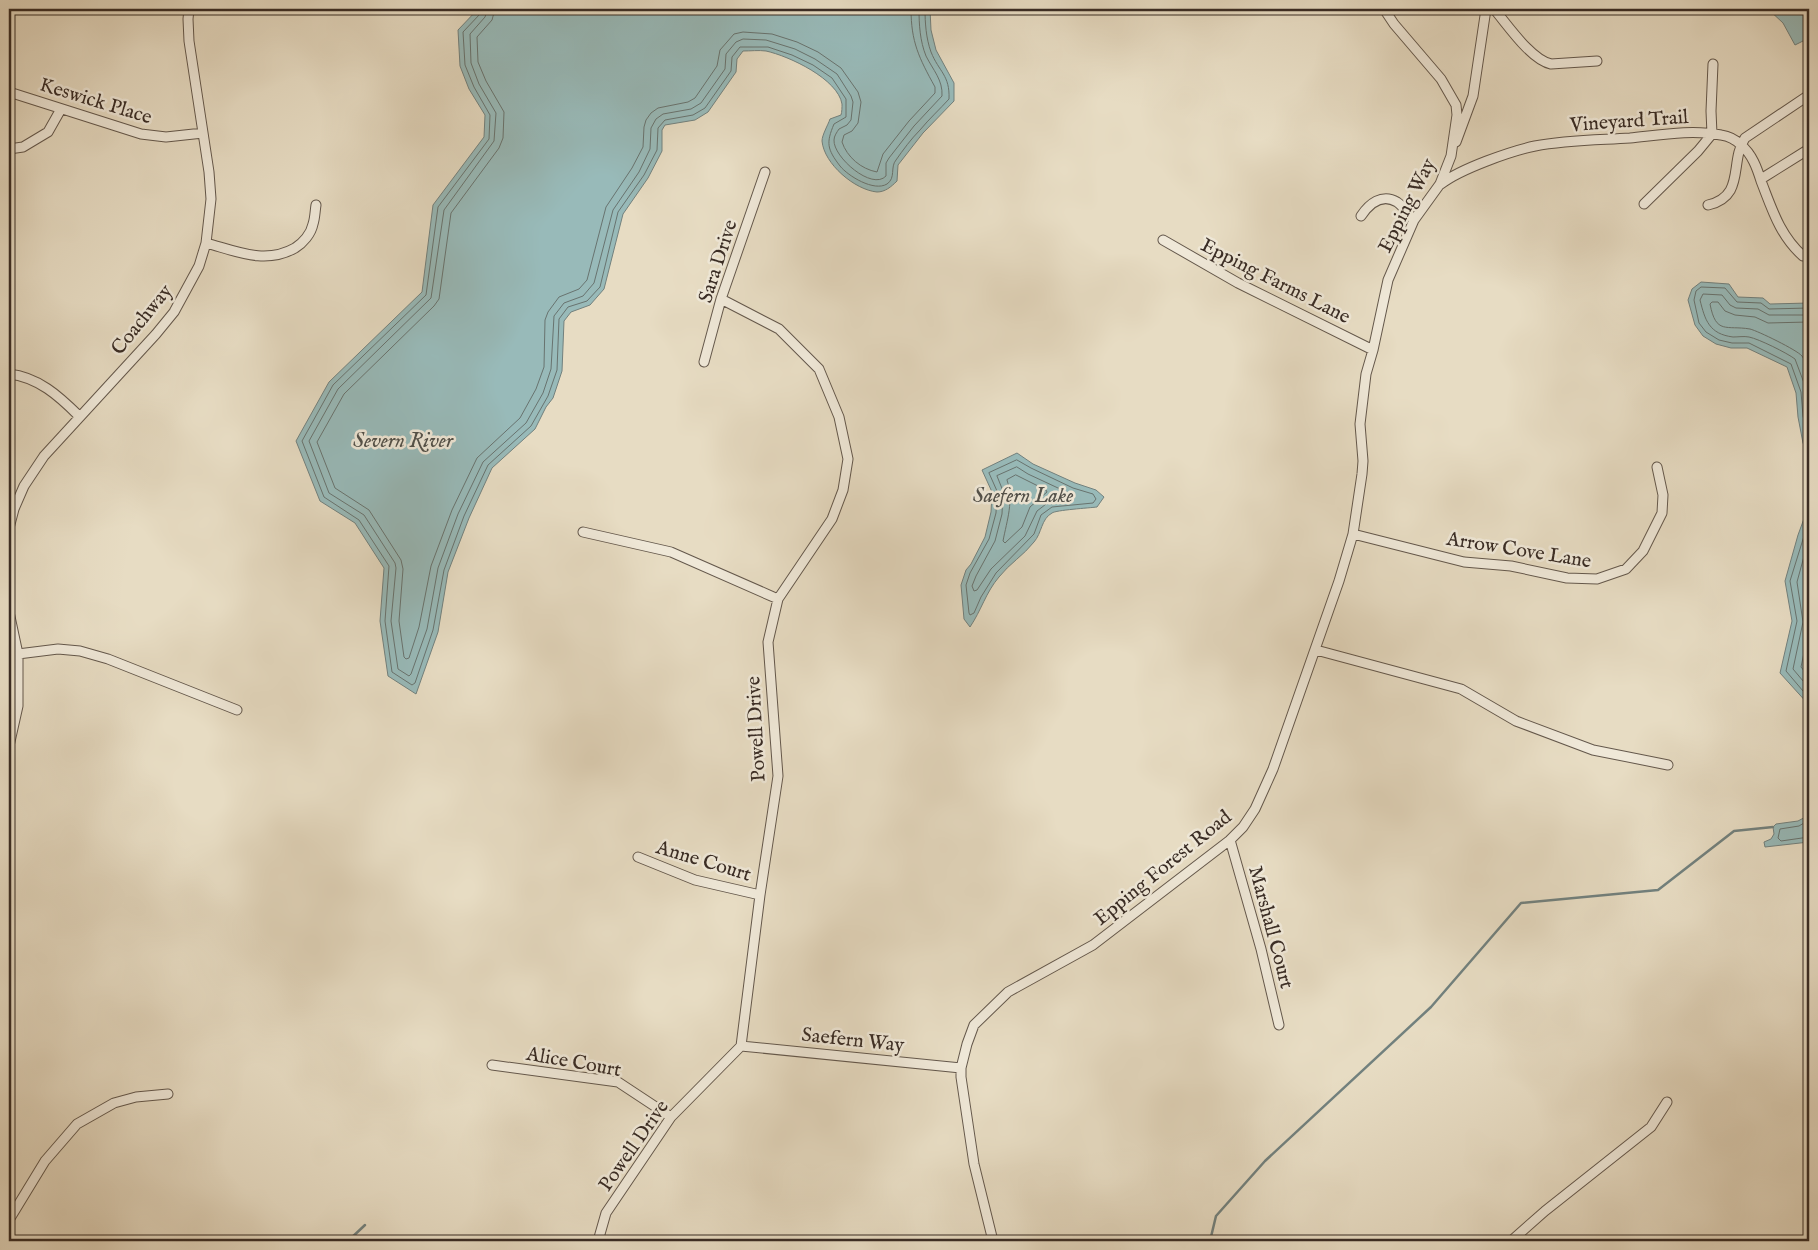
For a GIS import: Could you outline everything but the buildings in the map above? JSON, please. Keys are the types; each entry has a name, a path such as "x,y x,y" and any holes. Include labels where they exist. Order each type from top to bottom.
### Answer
{"street":[{"name":"Coachway","path":"9,528 14,509 24,486 44,456 174,312 199,266 206,243 211,199 209,172 189,41 189,9"},
{"name":"Epping Way","path":"1373,350 1388,280 1414,220 1440,184 1451,156 1457,115 1456,105 1441,79 1394,24 1384,9"},
{"path":"1451,156 1473,96 1486,9"},
{"path":"1494,9 1528,48 1544,62 1551,64 1597,61"},
{"path":"1644,204 1698,151 1712,134 1713,64"},
{"name":"Keswick Place","path":"9,92 141,134 166,137 203,133"},
{"path":"1708,205 1721,200 1730,191 1734,181 1741,144 1751,133 1809,96"},
{"path":"9,149 23,147 48,132 61,109"},
{"name":"Vineyard Trail","path":"1440,184 1456,174 1535,146 1574,141 1670,134 1712,134 1730,138 1741,144"},
{"path":"1741,144 1755,164 1780,228 1790,244 1803,256"},
{"path":"1761,179 1809,149"},
{"name":"Sara Drive","path":"704,362 722,299 765,172"},
{"path":"1360,216 1370,204 1384,199 1397,202 1414,220"},
{"path":"206,243 256,256 279,255 299,245 308,236 313,225 316,205"},
{"name":"Epping Farms Lane","path":"1163,240 1238,283 1373,350"},
{"name":"Powell Drive","path":"598,1241 606,1213 671,1117 741,1046 760,895 778,776 768,642 778,599 832,519 843,490 848,460 838,417 819,369 779,329 722,299"},
{"name":"Epping Forest Road","path":"993,1241 974,1164 961,1068 974,1025 1008,992 1093,946 1230,840 1243,827 1255,809 1273,769 1316,650 1353,534 1363,462 1360,424 1366,374 1373,350"},
{"path":"9,374 26,378 46,387 79,416"},
{"name":"Arrow Cove Lane","path":"1353,534 1464,562 1511,566 1566,578 1597,579 1626,569 1643,551 1662,513 1663,495 1658,467"},
{"path":"584,532 671,552 778,599"},
{"path":"9,612 18,654 18,706 9,746"},
{"path":"18,654 58,649 80,651 108,659 237,710"},
{"path":"1316,650 1461,689 1516,721 1594,750 1668,765"},
{"name":"Marshall Court","path":"1230,840 1261,949 1279,1025"},
{"name":"Anne Court","path":"638,857 695,880 760,895"},
{"name":"Saefern Way","path":"741,1046 961,1068"},
{"name":"Alice Court","path":"492,1065 618,1082 671,1117"},
{"path":"9,1220 45,1161 78,1124 114,1102 136,1097 168,1094"},
{"path":"1511,1241 1650,1127 1667,1102"}],"water":[{"name":"Severn River","path":"478,9 930,9 931,30 936,50 954,83 954,101 923,133 898,165 897,181 888,189 880,192 868,190 850,181 834,167 824,150 822,139 830,119 841,115 842,104 839,95 832,86 811,70 776,54 763,51 743,51 737,59 736,72 708,112 695,120 665,125 662,130 662,151 648,178 623,214 604,289 590,305 571,312 564,321 562,371 553,398 546,407 535,429 492,468 469,518 448,572 438,632 416,694 388,676 380,621 384,568 355,523 320,501 296,441 329,382 422,292 433,205 484,137 485,115 469,89 460,66 458,30"},
{"path":"1768,9 1809,9 1809,38 1795,45 1783,23"},
{"path":"1701,282 1729,284 1738,297 1763,298 1770,304 1809,303 1809,455 1803,443 1796,393 1787,367 1747,348 1731,348 1716,344 1703,336 1695,325 1688,300 1692,289"},
{"name":"Saefern Lake","path":"1017,453 1033,464 1075,483 1096,490 1104,497 1097,507 1060,511 1048,516 1034,542 994,583 970,627 964,619 961,585 966,570 985,537 991,512 992,492 982,470"},
{"path":"1809,505 1809,705 1780,673 1792,621 1785,581"},
{"path":"1809,815 1809,842 1765,847 1764,842 1771,839 1774,834 1773,827 1776,824 1798,821"}],"waterway":[{"path":"1210,1241 1216,1216 1265,1161 1431,1007 1521,903 1658,890 1734,831 1773,827"},
{"path":"348,1241 365,1225"}]}
